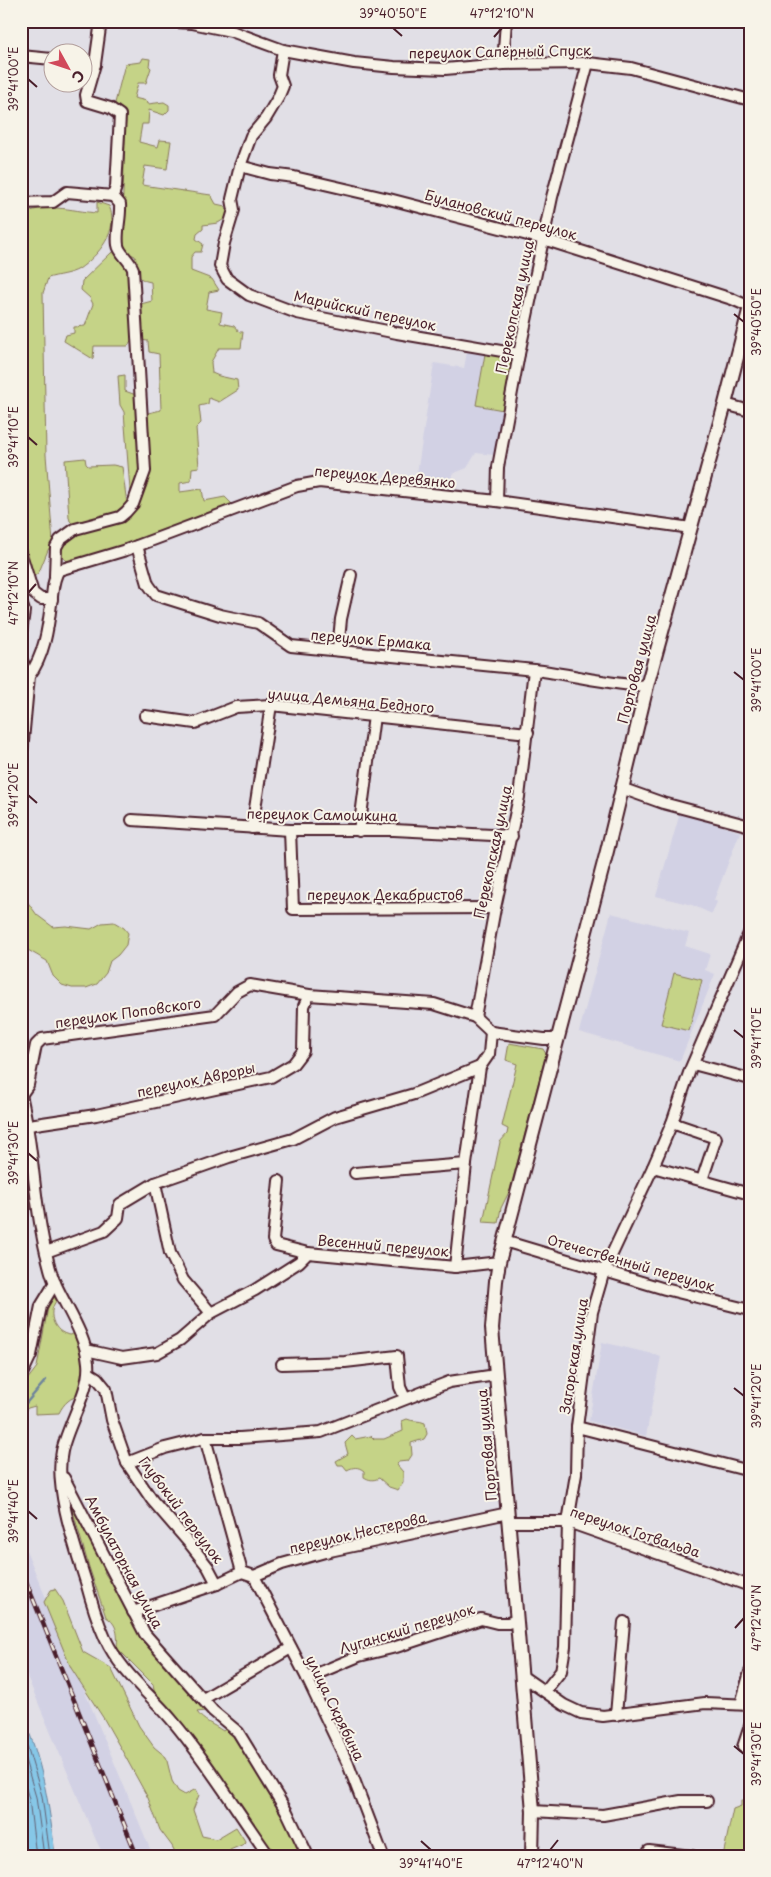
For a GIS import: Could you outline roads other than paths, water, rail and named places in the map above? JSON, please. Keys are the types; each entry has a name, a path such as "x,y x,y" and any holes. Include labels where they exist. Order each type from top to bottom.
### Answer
{"main road":[{"name":"Портовая улица","path":"532,1856 533,1810 492,1328 496,1281 504,1242 607,851 647,686 750,307"}],"street":[{"path":"101,21 95,64 86,95 87,101 110,108 120,115 116,187 113,196"},
{"name":"переулок Сапёрный Спуск","path":"162,21 192,23 232,31 283,50 354,63 394,68 445,69 503,64 588,63 631,68 750,100"},
{"path":"503,64 506,21"},
{"path":"240,166 251,136 266,118 283,86 279,75 283,50"},
{"path":"21,56 42,58"},
{"name":"Перекопская улица","path":"497,501 498,467 519,354 543,239 588,63"},
{"name":"Булановский переулок","path":"240,166 390,199 543,239 732,299 750,307"},
{"name":"Марийский переулок","path":"240,166 232,199 234,210 224,243 220,266 227,279 249,295 297,313 397,333 519,354"},
{"path":"21,186 21,203 53,202 68,192 113,196 120,204 118,246 120,252 129,259 133,269 145,471 133,504 126,512 120,517 76,529 60,540 56,547 57,573 49,619 41,654 36,667 29,676"},
{"path":"725,404 750,411"},
{"name":"переулок Деревянко","path":"57,573 137,546 297,486 318,482 497,501 691,528"},
{"name":"переулок Ермака","path":"137,546 148,584 156,594 220,615 258,623 291,646 570,674 628,685 647,686"},
{"path":"21,554 34,593 41,599 52,599"},
{"path":"338,650 341,619 351,575"},
{"path":"21,602 24,611 21,632"},
{"path":"21,659 29,676 21,762"},
{"name":"Перекопская улица","path":"475,1017 495,908 520,797 534,670"},
{"path":"252,828 271,705"},
{"name":"улица Демьяна Бедного","path":"145,716 195,723 236,707 271,705 528,733"},
{"path":"360,831 374,716"},
{"path":"621,788 663,802 750,826"},
{"name":"переулок Самошкина","path":"132,820 290,830 394,830 512,836"},
{"name":"переулок Декабристов","path":"290,830 293,909 495,908"},
{"name":"Загорская улица","path":"545,1691 561,1671 565,1647 568,1522 576,1474 577,1427 592,1312 604,1271 654,1167 693,1064 746,950 750,931"},
{"name":"переулок Поповского","path":"21,1095 28,1085 36,1045 42,1039 215,1015 237,992 250,985 309,995 434,1004 475,1017"},
{"name":"переулок Авроры","path":"28,1125 96,1115 271,1077 293,1064 302,1051 304,1006 309,995"},
{"path":"475,1017 491,1032 557,1039"},
{"path":"455,1267 466,1164 480,1067 489,1054 491,1032"},
{"path":"693,1064 750,1079"},
{"path":"46,1252 104,1231 118,1218 120,1204 155,1183 228,1157 294,1139 335,1117 414,1094 480,1067"},
{"name":"Амбулаторная улица","path":"21,1095 28,1125 34,1186 46,1252 54,1283 86,1350 89,1373 85,1388 66,1432 61,1454 60,1470 72,1539 101,1628 113,1654 124,1670 171,1719 269,1856"},
{"path":"672,1123 716,1138 702,1180"},
{"path":"354,1173 466,1164"},
{"path":"654,1167 750,1194"},
{"path":"279,1181 273,1240 276,1246 308,1253"},
{"path":"155,1183 170,1253 183,1280 211,1313"},
{"name":"Отечественный переулок","path":"504,1242 750,1310"},
{"name":"Весенний переулок","path":"86,1350 122,1358 157,1353 180,1340 211,1313 255,1290 299,1262 308,1253 455,1267 499,1262"},
{"path":"21,1376 31,1355 41,1306 54,1283"},
{"path":"282,1364 345,1362 397,1356 400,1388 405,1398"},
{"name":"Глубокий переулок","path":"89,1373 97,1378 106,1389 112,1420 127,1464 152,1500 190,1544 217,1584"},
{"path":"127,1464 165,1448 205,1438 240,1438 321,1432 449,1382 496,1375"},
{"path":"577,1427 750,1471"},
{"path":"205,1438 242,1572"},
{"name":"Амбулаторная улица","path":"60,1470 144,1634 213,1711 238,1732 287,1812 308,1856"},
{"name":"переулок Готвальда","path":"508,1518 568,1522 750,1586"},
{"name":"переулок Нестерова","path":"254,1576 282,1564 325,1552 508,1518"},
{"path":"133,1612 217,1584 242,1572 254,1576"},
{"name":"улица Скрябина","path":"254,1576 307,1678 348,1764 383,1856"},
{"name":"Луганский переулок","path":"307,1678 359,1656 396,1647 481,1620 497,1623 508,1623 517,1620"},
{"path":"616,1715 624,1622"},
{"path":"203,1699 291,1648"},
{"path":"522,1676 564,1705 581,1712 603,1716 705,1703 745,1705 750,1672"},
{"path":"743,1747 750,1726"},
{"path":"533,1810 603,1815 681,1801 707,1801"},
{"path":"650,1851 692,1856"}],"water":[{"path":"21,1713 40,1765 51,1819 55,1856 21,1856"}],"waterway":[{"path":"21,1409 46,1380"}],"railway":[{"path":"21,1569 137,1856"}]}
